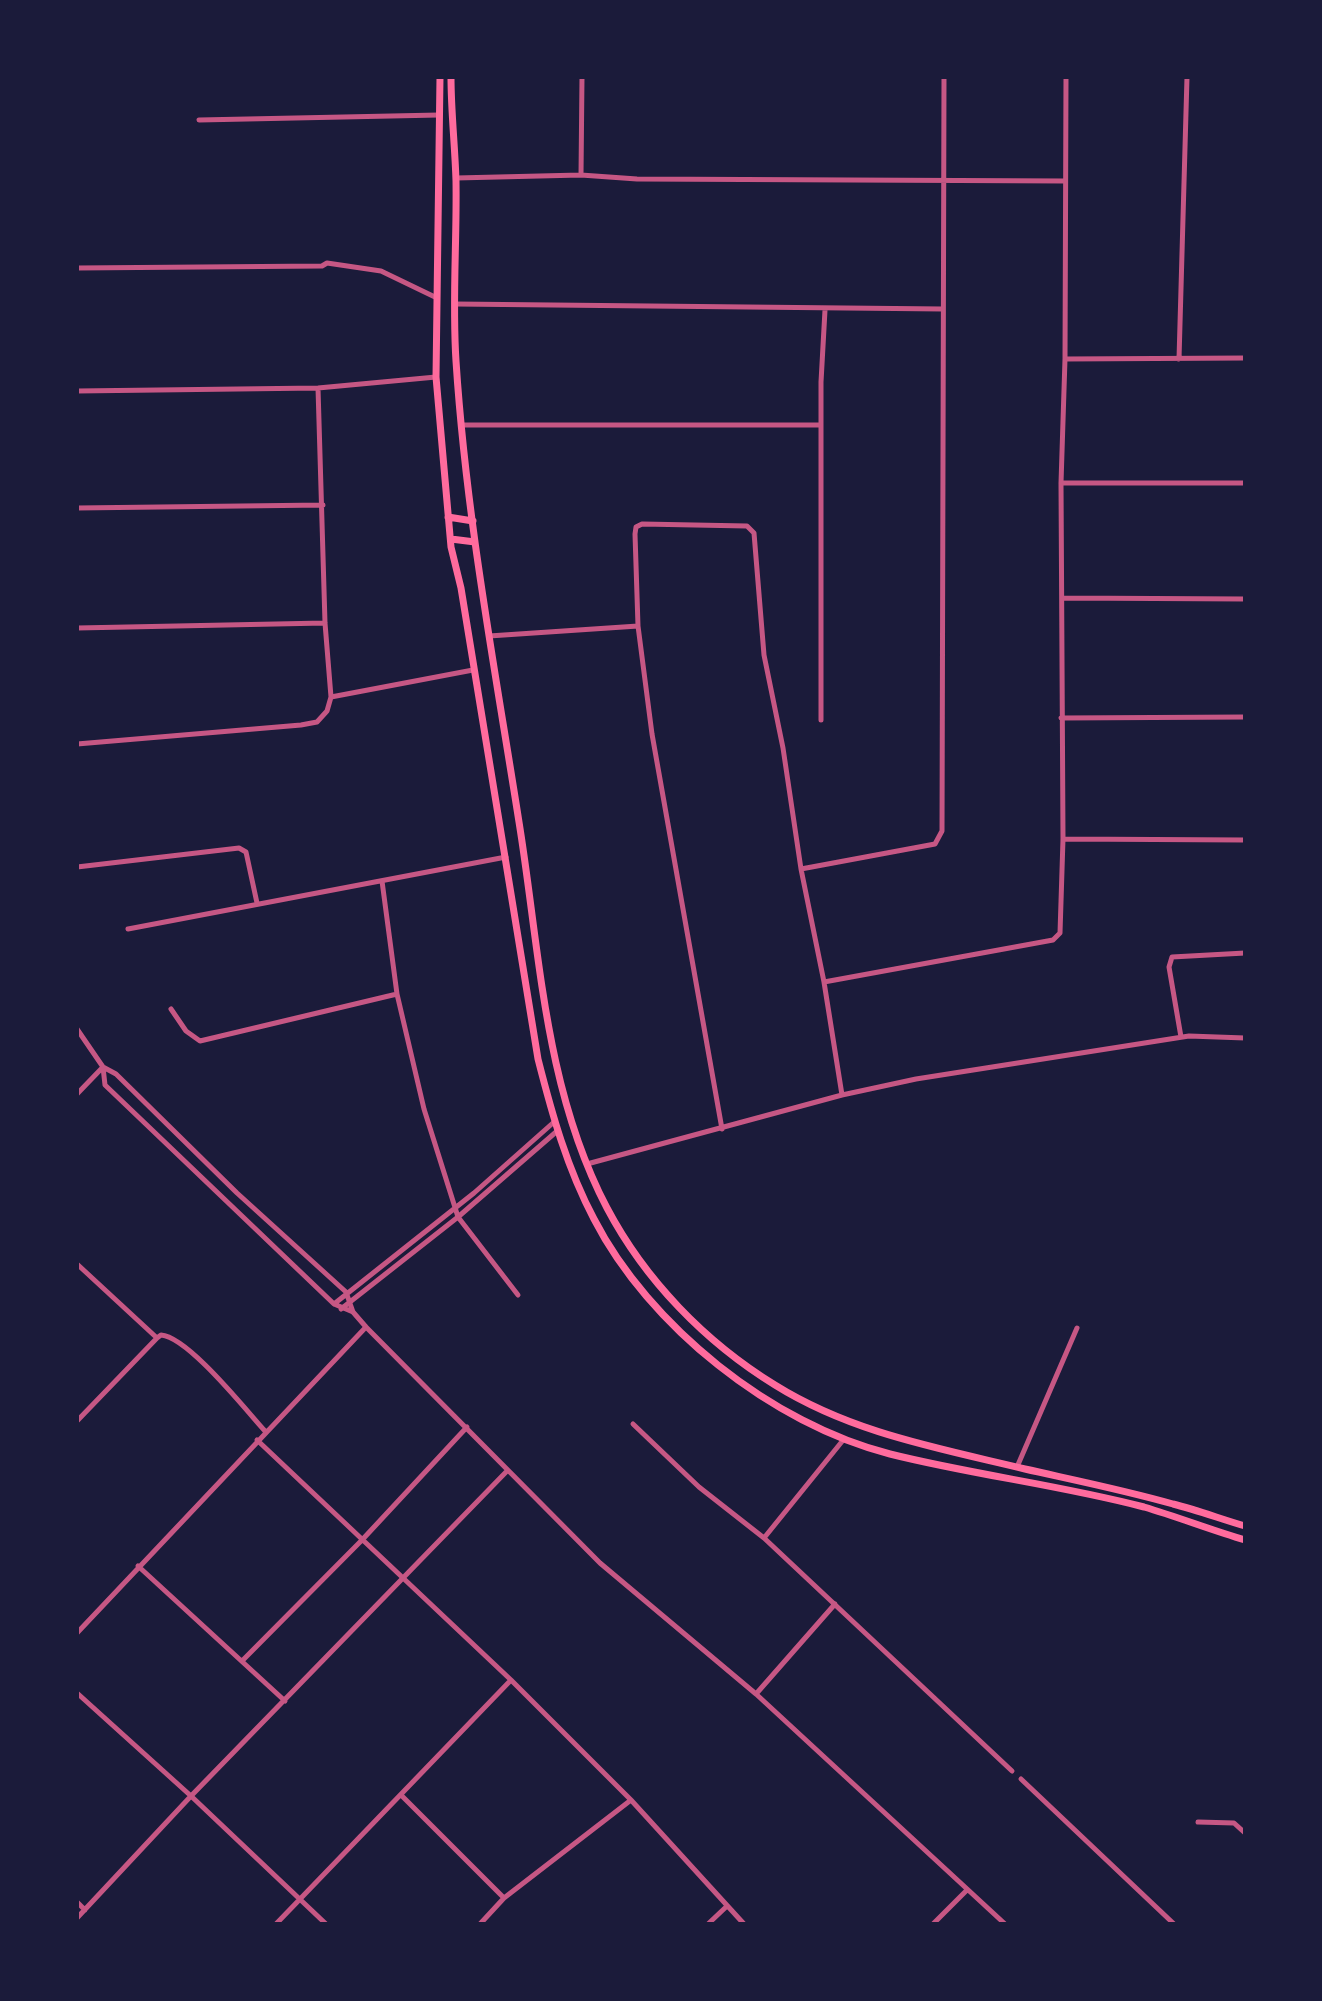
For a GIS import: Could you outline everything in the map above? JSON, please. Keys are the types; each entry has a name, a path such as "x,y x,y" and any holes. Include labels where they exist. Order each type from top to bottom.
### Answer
{"main road":[{"path":"440,77 436,376 448,517 538,1059 556,1132 594,1220 645,1296 705,1354 753,1390 844,1439 888,1453 1145,1508 1245,1540"},
{"path":"451,77 456,178 456,360 472,521 520,827 535,955 562,1093 587,1164 608,1209 641,1262 670,1298 719,1345 771,1383 821,1410 893,1438 1175,1504 1245,1526"},
{"path":"448,517 472,521"},
{"path":"451,539 475,542"}],"street":[{"path":"581,175 582,77"},
{"path":"801,869 935,844 940,839 946,180 944,77"},
{"path":"824,982 1053,940 1060,933 1063,839 1061,483 1065,359 1066,77"},
{"path":"1180,359 1187,77"},
{"path":"199,120 439,114"},
{"path":"456,178 581,175 637,179 1065,181"},
{"path":"77,268 322,266 327,263 381,271 437,298"},
{"path":"455,304 825,310 943,309"},
{"path":"821,720 821,425 825,310"},
{"path":"1065,359 1245,358"},
{"path":"77,391 318,388 436,376"},
{"path":"77,744 301,726 317,722 327,711 331,697 325,622 318,388"},
{"path":"462,425 821,425"},
{"path":"1061,483 1245,483"},
{"path":"77,508 323,505"},
{"path":"722,1129 652,734 638,626 636,527 642,524 747,526 754,533 764,655 783,748 801,869 824,982 842,1095"},
{"path":"1063,598 1245,599"},
{"path":"77,628 325,622"},
{"path":"489,636 638,626"},
{"path":"331,697 474,670"},
{"path":"1061,718 1245,717"},
{"path":"1063,839 1245,840"},
{"path":"77,867 239,848 246,852 257,903"},
{"path":"128,929 506,857"},
{"path":"382,881 397,995 424,1109 458,1217 518,1295"},
{"path":"1181,1037 1169,967 1172,957 1245,953"},
{"path":"171,1009 186,1031 200,1041 397,995"},
{"path":"77,1029 103,1067 116,1074 237,1193 346,1292 353,1312 366,1327 600,1563 756,1694 1004,1924"},
{"path":"587,1164 842,1095 916,1079 1181,1037 1245,1038"},
{"path":"77,1094 103,1067"},
{"path":"103,1067 105,1085 334,1304 353,1312"},
{"path":"334,1304 456,1207 554,1122"},
{"path":"341,1309 458,1217 556,1132"},
{"path":"77,1264 157,1338"},
{"path":"77,1633 366,1327"},
{"path":"1017,1467 1077,1328"},
{"path":"77,1421 161,1335 176,1338 222,1383 265,1431"},
{"path":"633,1424 699,1487 764,1538 1012,1771"},
{"path":"242,1661 362,1540 467,1427"},
{"path":"764,1538 844,1439"},
{"path":"257,1440 631,1800 744,1924"},
{"path":"77,1918 191,1796 507,1471"},
{"path":"138,1566 285,1701"},
{"path":"756,1694 835,1604"},
{"path":"276,1924 510,1681"},
{"path":"77,1693 326,1924"},
{"path":"1021,1779 1174,1924"},
{"path":"402,1796 504,1898"},
{"path":"480,1924 504,1898 631,1800"},
{"path":"1198,1822 1234,1823 1245,1833"},
{"path":"933,1924 967,1890"},
{"path":"77,1902 85,1910"},
{"path":"708,1924 726,1906"}]}
